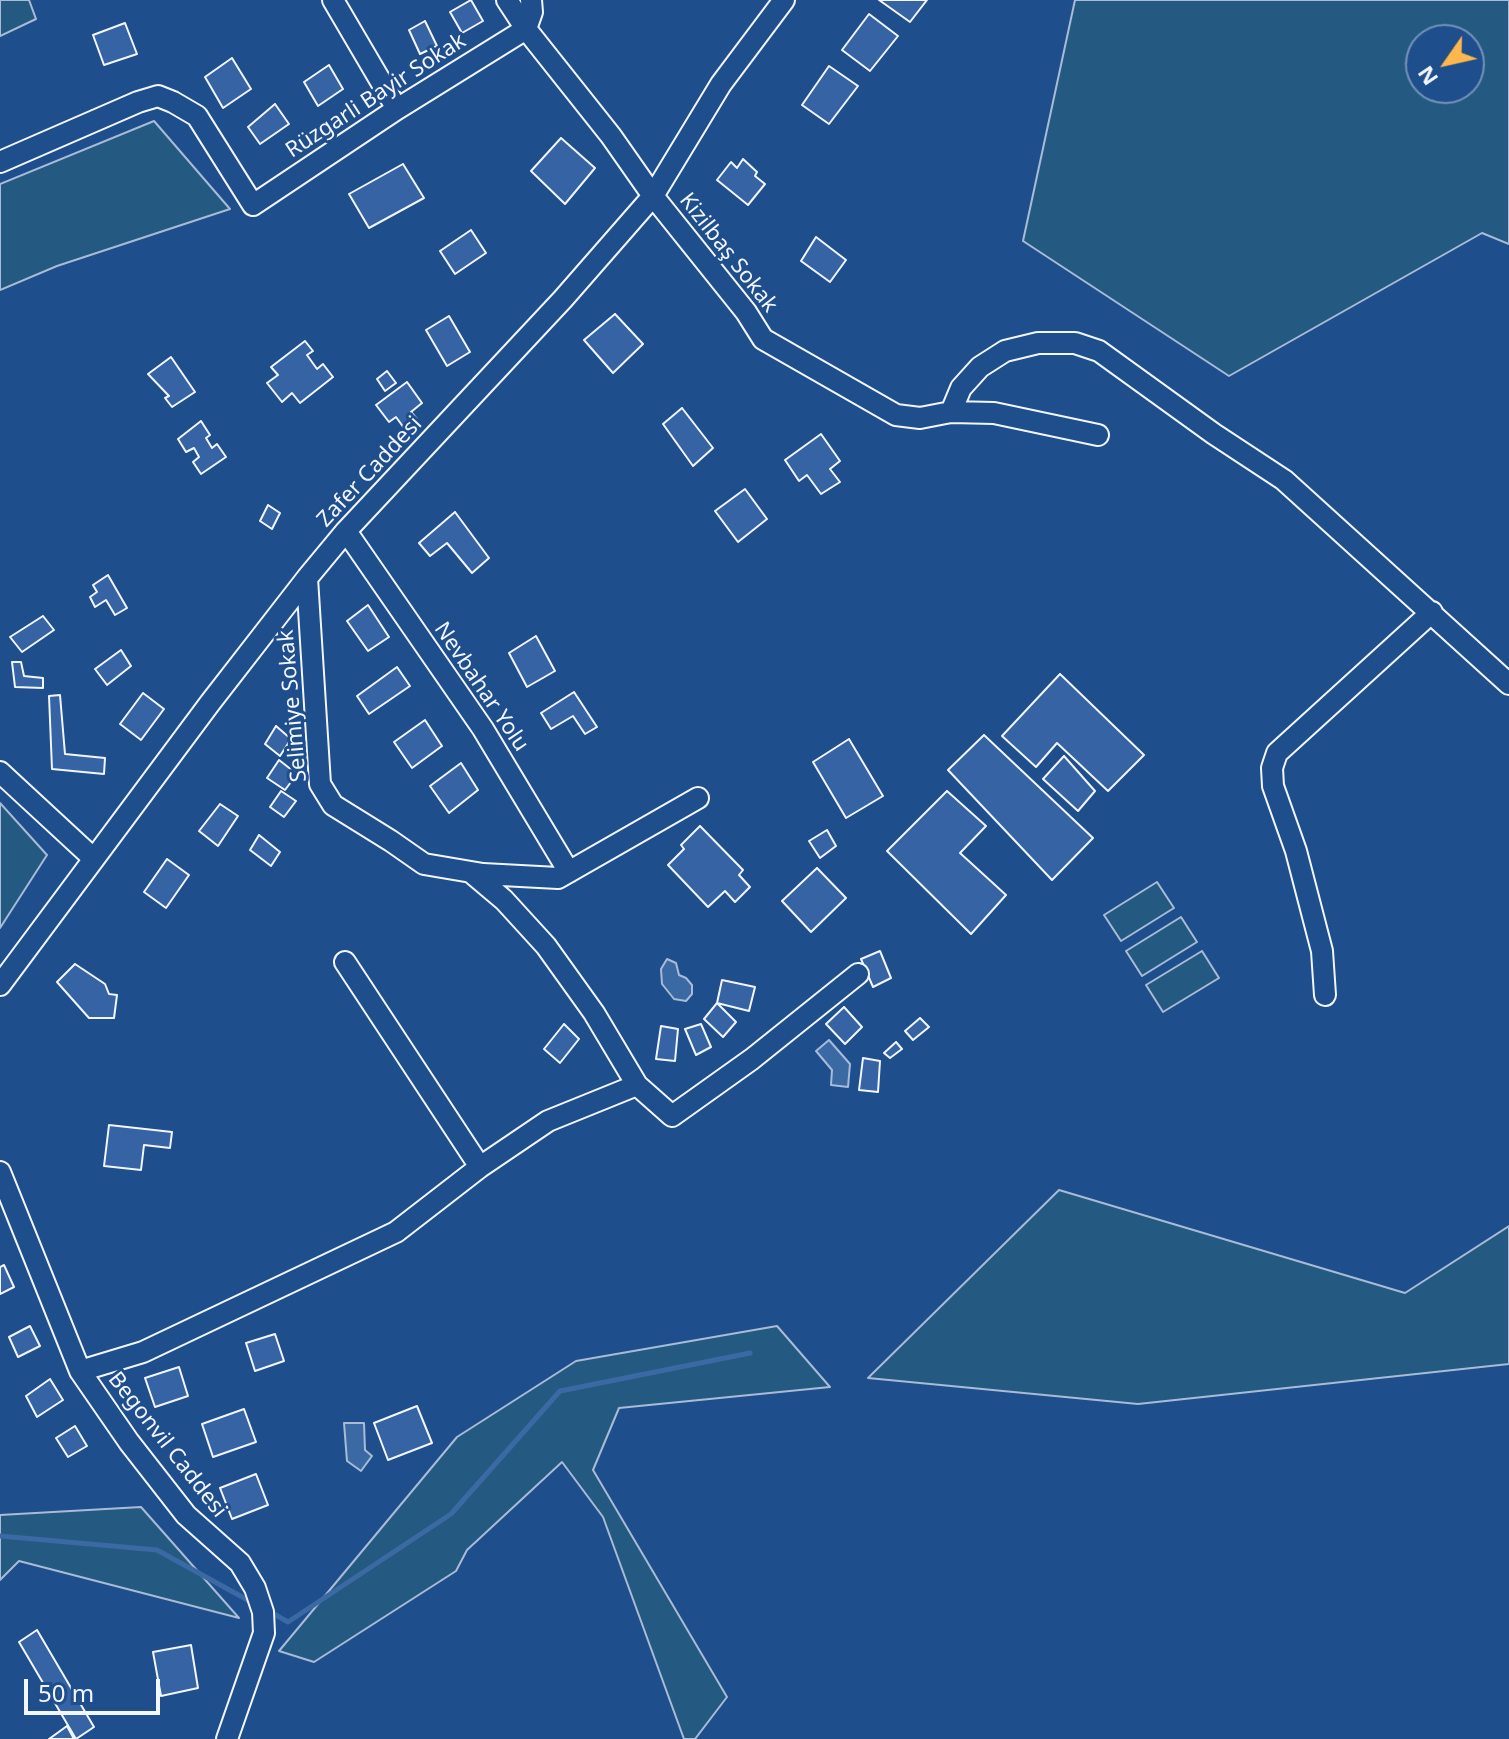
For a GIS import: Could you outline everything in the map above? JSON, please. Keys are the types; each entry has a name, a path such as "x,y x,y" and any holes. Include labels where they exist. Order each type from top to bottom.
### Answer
{"street":[{"path":"333,0 397,109"},
{"name":"Kizilbaş Sokak","path":"507,0 653,196 746,312 763,339 896,415 920,418 951,412"},
{"path":"526,29 532,12 531,0"},
{"name":"Zafer Caddesi","path":"0,985 201,714 307,578 346,531 552,311 653,196 721,84 784,0"},
{"name":"Rüzgarli Bayir Sokak","path":"0,162 158,96 197,116 253,205 397,109 526,29"},
{"path":"1098,435 994,413 951,412 961,388 980,367 1005,351 1038,343 1075,343 1099,351 1284,480 1509,684"},
{"name":"Nevbahar Yolu","path":"346,531 483,729 569,872"},
{"name":"Selimiye Sokak","path":"307,578 320,784 333,805 424,864 558,878 698,798"},
{"path":"1325,995 1322,951 1296,851 1273,786 1272,768 1277,753 1432,612"},
{"path":"0,772 94,859"},
{"path":"469,871 504,900 546,946 594,1013 637,1085 672,1116 752,1059 858,974"},
{"path":"345,962 480,1167"},
{"path":"80,1371 143,1352 396,1232 480,1167 548,1121 637,1085"},
{"name":"Begonvil Caddesi","path":"0,1172 80,1371 129,1442 186,1515 240,1563 255,1588 263,1612 264,1633 227,1739"}],"shaded area":[{"path":"0,0 29,0 36,19 0,36"},
{"path":"1075,0 1509,0 1509,244 1482,233 1229,376 1023,241"},
{"path":"154,121 230,209 57,266 0,290 0,184"},
{"path":"0,803 47,855 0,928"},
{"path":"1157,882 1174,908 1121,941 1104,915"},
{"path":"1181,917 1197,942 1142,976 1126,951"},
{"path":"1202,951 1219,978 1163,1012 1146,985"},
{"path":"667,959 676,963 679,975 692,985 692,994 686,1001 674,999 662,984 661,969"},
{"path":"829,1040 850,1064 848,1087 831,1085 832,1070 816,1051"},
{"path":"1059,1190 1405,1293 1509,1226 1509,1364 1138,1404 868,1378"},
{"path":"777,1326 830,1387 619,1408 593,1470 727,1697 695,1739 684,1739 603,1517 562,1462 467,1550 456,1571 314,1662 279,1651 457,1437 576,1361"},
{"path":"344,1423 364,1423 365,1450 372,1456 361,1471 347,1461"},
{"path":"141,1507 239,1618 19,1561 0,1580 0,1515"}],"building":[{"path":"471,0 483,21 462,33 450,12"},
{"path":"879,0 927,0 910,22"},
{"path":"869,14 898,36 870,71 842,50"},
{"path":"425,21 437,46 420,54 409,30"},
{"path":"125,23 137,54 104,65 93,35"},
{"path":"232,58 251,89 223,108 205,77"},
{"path":"329,65 343,89 318,106 304,82"},
{"path":"829,66 858,86 829,124 802,105"},
{"path":"275,104 289,124 260,144 248,127"},
{"path":"561,138 595,168 565,204 531,171"},
{"path":"743,159 765,184 748,205 717,180 731,162 737,168"},
{"path":"403,164 424,198 369,228 349,194"},
{"path":"471,230 486,253 455,274 440,251"},
{"path":"816,237 846,260 830,282 801,261"},
{"path":"615,314 643,344 613,373 584,340"},
{"path":"449,316 470,352 447,366 426,330"},
{"path":"305,341 313,351 307,355 317,369 323,364 333,377 300,403 292,393 282,402 267,383 278,375 271,367"},
{"path":"171,357 195,392 172,407 165,398 169,396 148,374"},
{"path":"387,371 396,383 385,391 377,379"},
{"path":"407,382 422,403 411,412 417,419 404,428 396,417 389,422 376,405"},
{"path":"682,408 713,448 693,466 663,424"},
{"path":"201,421 210,435 206,438 212,448 217,444 226,457 201,474 193,462 199,457 194,448 186,452 178,439"},
{"path":"821,434 840,461 830,469 840,482 821,494 807,475 799,481 785,460"},
{"path":"745,489 767,519 738,542 715,511"},
{"path":"268,505 280,513 272,529 260,521"},
{"path":"455,512 489,558 472,573 447,543 430,556 419,543"},
{"path":"108,575 127,608 115,615 106,600 95,607 90,597 97,592 93,585"},
{"path":"368,605 389,637 368,651 347,621"},
{"path":"43,616 54,630 22,652 10,637"},
{"path":"536,636 555,671 527,687 509,653"},
{"path":"121,650 131,666 107,685 95,669"},
{"path":"12,662 21,662 24,676 43,678 43,688 15,687"},
{"path":"397,667 410,686 369,714 357,696"},
{"path":"1060,674 1144,755 1108,791 1057,743 1036,767 1002,736"},
{"path":"574,692 597,727 585,734 573,716 551,729 541,713"},
{"path":"143,693 164,709 141,740 120,724"},
{"path":"60,695 65,754 105,758 104,774 52,769 49,696"},
{"path":"425,720 442,746 412,768 394,742"},
{"path":"276,726 291,739 280,756 265,744"},
{"path":"984,735 1093,838 1052,880 948,770"},
{"path":"849,739 883,796 846,818 813,762"},
{"path":"1064,756 1095,791 1078,811 1043,779"},
{"path":"279,760 297,774 285,790 267,778"},
{"path":"461,763 478,790 449,813 430,786"},
{"path":"281,791 296,801 284,817 270,807"},
{"path":"947,791 986,826 960,853 1006,895 971,934 887,851"},
{"path":"220,804 238,816 218,846 199,831"},
{"path":"700,826 743,870 739,875 750,887 735,902 725,891 708,907 668,865 684,849 681,845"},
{"path":"827,830 836,846 820,858 809,841"},
{"path":"259,835 280,852 271,866 250,850"},
{"path":"167,859 189,875 166,908 144,892"},
{"path":"817,868 846,898 811,932 782,901"},
{"path":"880,951 891,978 873,987 861,959"},
{"path":"75,964 105,984 109,994 117,995 114,1018 89,1018 57,982"},
{"path":"722,980 755,987 749,1011 717,1003"},
{"path":"717,1003 736,1022 723,1037 704,1019"},
{"path":"844,1007 862,1027 845,1044 826,1024"},
{"path":"920,1018 929,1027 913,1040 905,1031"},
{"path":"564,1024 579,1039 560,1063 544,1049"},
{"path":"701,1024 711,1047 696,1055 685,1029"},
{"path":"661,1026 678,1029 675,1061 656,1059"},
{"path":"896,1042 902,1049 890,1058 884,1053"},
{"path":"863,1058 880,1061 878,1092 859,1090"},
{"path":"109,1125 172,1132 170,1148 144,1145 141,1170 104,1166"},
{"path":"4,1265 14,1287 0,1294 0,1267"},
{"path":"30,1326 40,1346 18,1357 9,1337"},
{"path":"275,1334 284,1361 255,1371 246,1343"},
{"path":"179,1367 188,1396 155,1407 145,1378"},
{"path":"50,1379 63,1400 37,1417 26,1396"},
{"path":"417,1406 432,1443 388,1460 374,1423"},
{"path":"244,1409 256,1442 213,1457 202,1424"},
{"path":"75,1426 87,1446 68,1457 56,1438"},
{"path":"256,1474 268,1505 232,1519 220,1488"},
{"path":"37,1630 94,1727 76,1739 19,1642"},
{"path":"191,1645 198,1688 161,1696 153,1652"},
{"path":"67,1726 74,1739 49,1739"}],"waterway":[{"path":"269,1611 288,1622 451,1514 560,1391 750,1353"},
{"path":"0,1536 157,1550 253,1603"}]}
